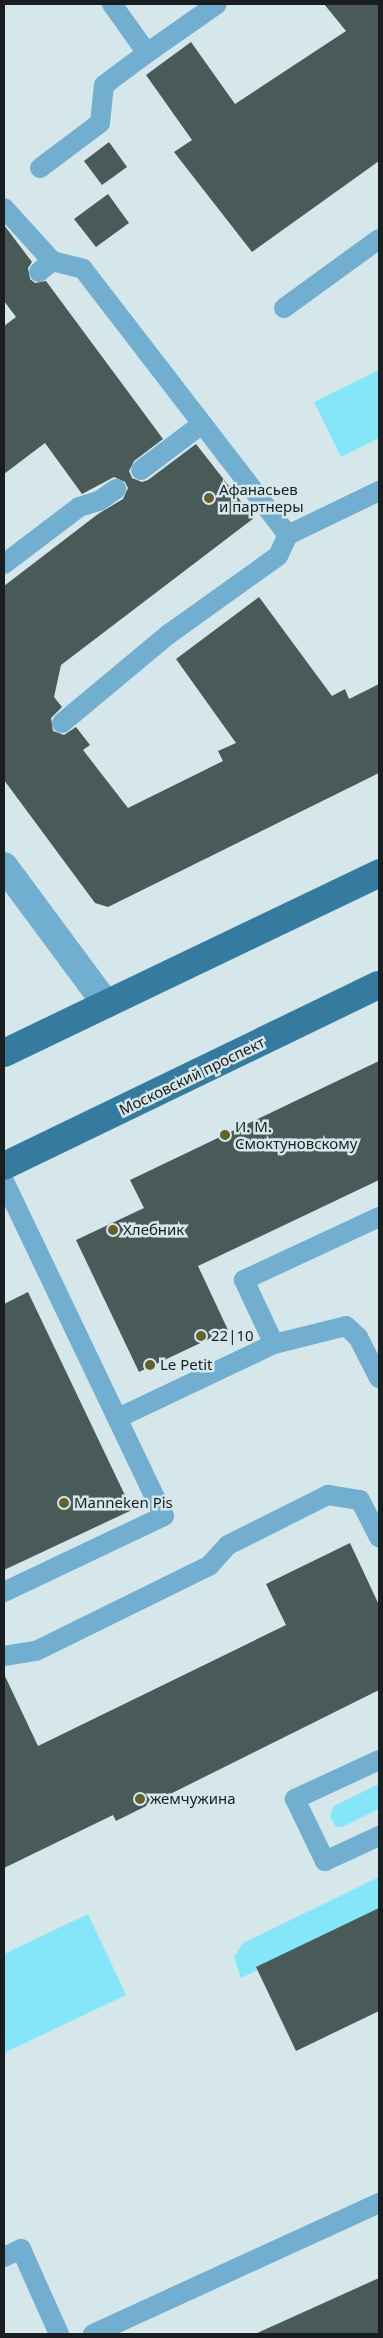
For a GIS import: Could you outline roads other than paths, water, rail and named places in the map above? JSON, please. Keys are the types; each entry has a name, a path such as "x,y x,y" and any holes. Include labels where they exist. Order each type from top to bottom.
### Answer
{"main road":[{"path":"4,1053 379,873"},
{"name":"Московский проспект","path":"4,1166 379,985"}],"street":[{"path":"4,866 106,1004"}],"lane":[{"path":"112,4 147,53"},
{"path":"40,168 100,123 104,85 217,4"},
{"path":"4,208 45,266 83,270 288,535"},
{"path":"284,308 379,239"},
{"path":"140,470 202,424"},
{"path":"4,564 78,507 99,501 116,489"},
{"path":"62,723 168,634 278,556 288,535 379,491"},
{"path":"4,1181 164,1516 4,1592"},
{"path":"274,1344 244,1280 379,1216"},
{"path":"118,1418 274,1344 346,1326 358,1337 379,1378"},
{"path":"4,1656 36,1651 209,1566 228,1545 328,1495 360,1500 379,1537"},
{"path":"379,1760 295,1799 325,1862 379,1836"},
{"path":"93,2334 379,2203"},
{"path":"4,2257 21,2249 59,2334"}],"place":[{"name":"Афанасьев и партнеры","path":"209,498"},
{"name":"И. М. Смоктуновскому","path":"225,1135"},
{"name":"Хлебник","path":"113,1230"},
{"name":"22|10","path":"201,1336"},
{"name":"Le Petit","path":"150,1365"},
{"name":"Manneken Pis","path":"64,1503"},
{"name":"жемчужина","path":"140,1799"}]}
